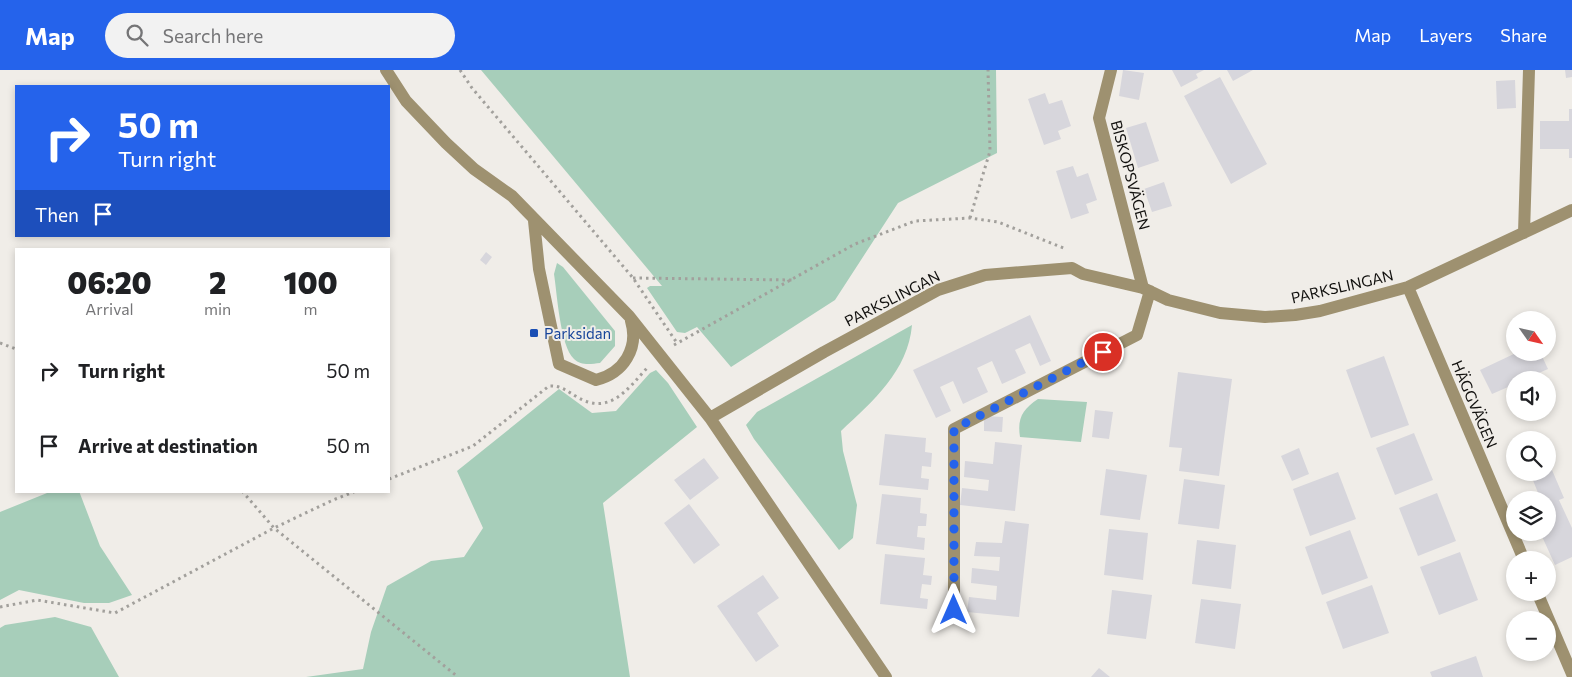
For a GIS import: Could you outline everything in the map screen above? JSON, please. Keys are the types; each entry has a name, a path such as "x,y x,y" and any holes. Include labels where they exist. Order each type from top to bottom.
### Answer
{"street":[{"path":"386,70 406,100 446,143 474,169 512,196 534,221 629,316 710,418 886,677"},
{"name":"BISKOPSVÄGEN","path":"1111,70 1099,118 1147,290"},
{"path":"1524,233 1529,70"},
{"name":"PARKSLINGAN","path":"710,418 824,352 938,290 985,275 1072,268 1083,274 1147,290 1168,300 1220,313 1265,317 1320,311 1408,287 1572,210"},
{"path":"534,221 539,269 559,364 596,380 613,373 624,365 630,354 634,338 629,316"},
{"name":"HÄGGVÄGEN","path":"1408,287 1520,551"},
{"path":"954,610 954,429 1137,335 1147,290"},
{"path":"1542,601 1572,674"}],"path":[{"path":"460,70 472,88 633,278 677,343 855,244 915,221 970,218 998,222 1068,249"},
{"path":"970,218 990,151 988,70"},
{"path":"633,278 793,280"},
{"path":"0,343 15,349"},
{"path":"390,479 474,446 549,386 558,385 582,400 594,404 610,401 624,394 649,366"},
{"path":"244,493 274,528 458,677"},
{"path":"0,607 37,600 115,613 274,528 351,493"}],"green space":[{"path":"481,70 996,70 997,153 898,203 835,300 731,367 697,327 685,333 677,332 647,288 650,286 662,286"},
{"path":"557,263 563,267 615,331 615,346 600,363 580,363 574,359 565,343 554,274"},
{"path":"912,325 904,357 896,371 865,408 841,431 843,451 857,505 853,538 839,550 754,439 746,425 757,412"},
{"path":"656,370 668,383 697,427 603,503 630,677 306,677 363,669 371,632 387,586 431,561 464,557 483,528 457,471 559,389 592,413 616,411 650,373"},
{"path":"1038,399 1087,402 1081,442 1020,437 1020,419 1028,406"},
{"path":"47,493 80,493 100,546 132,595 109,603 84,603 19,590 0,600 0,512"},
{"path":"55,617 91,627 119,677 0,677 0,628 5,625"}],"building":[{"path":"1123,70 1144,73 1139,100 1119,96"},
{"path":"1172,70 1204,70 1196,74 1198,78 1181,87"},
{"path":"1227,70 1253,70 1233,81"},
{"path":"1565,70 1572,70 1572,77 1566,78"},
{"path":"1220,77 1267,164 1231,184 1184,96"},
{"path":"1515,80 1516,108 1497,109 1496,81"},
{"path":"1045,93 1049,104 1062,100 1071,126 1058,131 1061,139 1044,145 1028,99"},
{"path":"1569,109 1572,109 1572,158 1569,158 1569,149 1540,149 1540,121 1569,121"},
{"path":"1146,122 1159,161 1138,168 1126,128"},
{"path":"1073,166 1077,177 1088,173 1097,200 1086,204 1089,213 1071,219 1056,171"},
{"path":"1164,182 1172,206 1152,212 1144,189"},
{"path":"486,252 492,257 486,265 480,260"},
{"path":"1030,315 1051,361 1040,366 1030,343 1015,350 1026,373 1002,384 992,361 977,368 988,392 963,404 953,381 940,387 951,411 936,418 913,370"},
{"path":"1384,356 1409,425 1371,438 1346,370"},
{"path":"1506,358 1506,361 1544,361 1548,369 1543,371 1506,371 1506,388 1492,394 1480,370"},
{"path":"1178,372 1232,379 1219,476 1179,471 1182,448 1169,447"},
{"path":"1095,410 1113,412 1109,439 1092,437"},
{"path":"984,416 1003,417 1002,432 984,431"},
{"path":"1414,433 1433,480 1395,495 1376,448"},
{"path":"885,434 926,438 925,452 932,453 931,467 922,466 921,478 929,479 928,490 879,485"},
{"path":"995,442 1022,445 1015,511 960,505 962,488 988,491 989,480 964,477 965,461 993,464"},
{"path":"1299,448 1309,474 1292,481 1281,456"},
{"path":"704,458 719,478 690,500 674,480"},
{"path":"1106,469 1147,475 1140,520 1100,515"},
{"path":"1338,472 1356,519 1310,536 1293,489"},
{"path":"1184,479 1225,485 1219,529 1178,524"},
{"path":"1556,479 1564,498 1559,500 1572,528 1572,557 1556,565 1556,551 1549,551 1544,541 1556,541 1556,491 1537,491 1533,481 1556,481"},
{"path":"1437,493 1456,541 1418,556 1399,508"},
{"path":"882,494 921,498 920,513 927,514 926,526 918,526 917,537 925,538 924,550 876,544"},
{"path":"689,504 720,545 694,564 664,523"},
{"path":"1005,521 1029,524 1019,617 967,612 969,597 996,600 997,586 971,583 972,568 999,571 1000,557 974,556 976,542 1002,543"},
{"path":"1109,529 1148,533 1143,580 1104,575"},
{"path":"1350,530 1368,578 1322,595 1305,547"},
{"path":"1197,540 1236,545 1231,589 1192,584"},
{"path":"1460,552 1478,600 1439,615 1420,567"},
{"path":"885,554 925,558 923,575 932,576 931,585 922,584 920,598 928,599 927,609 880,604"},
{"path":"763,575 779,598 757,613 779,646 756,662 717,606"},
{"path":"1372,585 1389,633 1343,649 1326,602"},
{"path":"1112,590 1152,595 1146,639 1107,634"},
{"path":"1201,599 1241,604 1235,649 1195,643"},
{"path":"1476,656 1483,677 1432,677 1430,672"},
{"path":"1099,668 1110,677 1091,677"}],"place":[{"name":"Parksidan","path":"534,333"}],"route":[{"path":"954,610 954,429 1103,352"}]}
